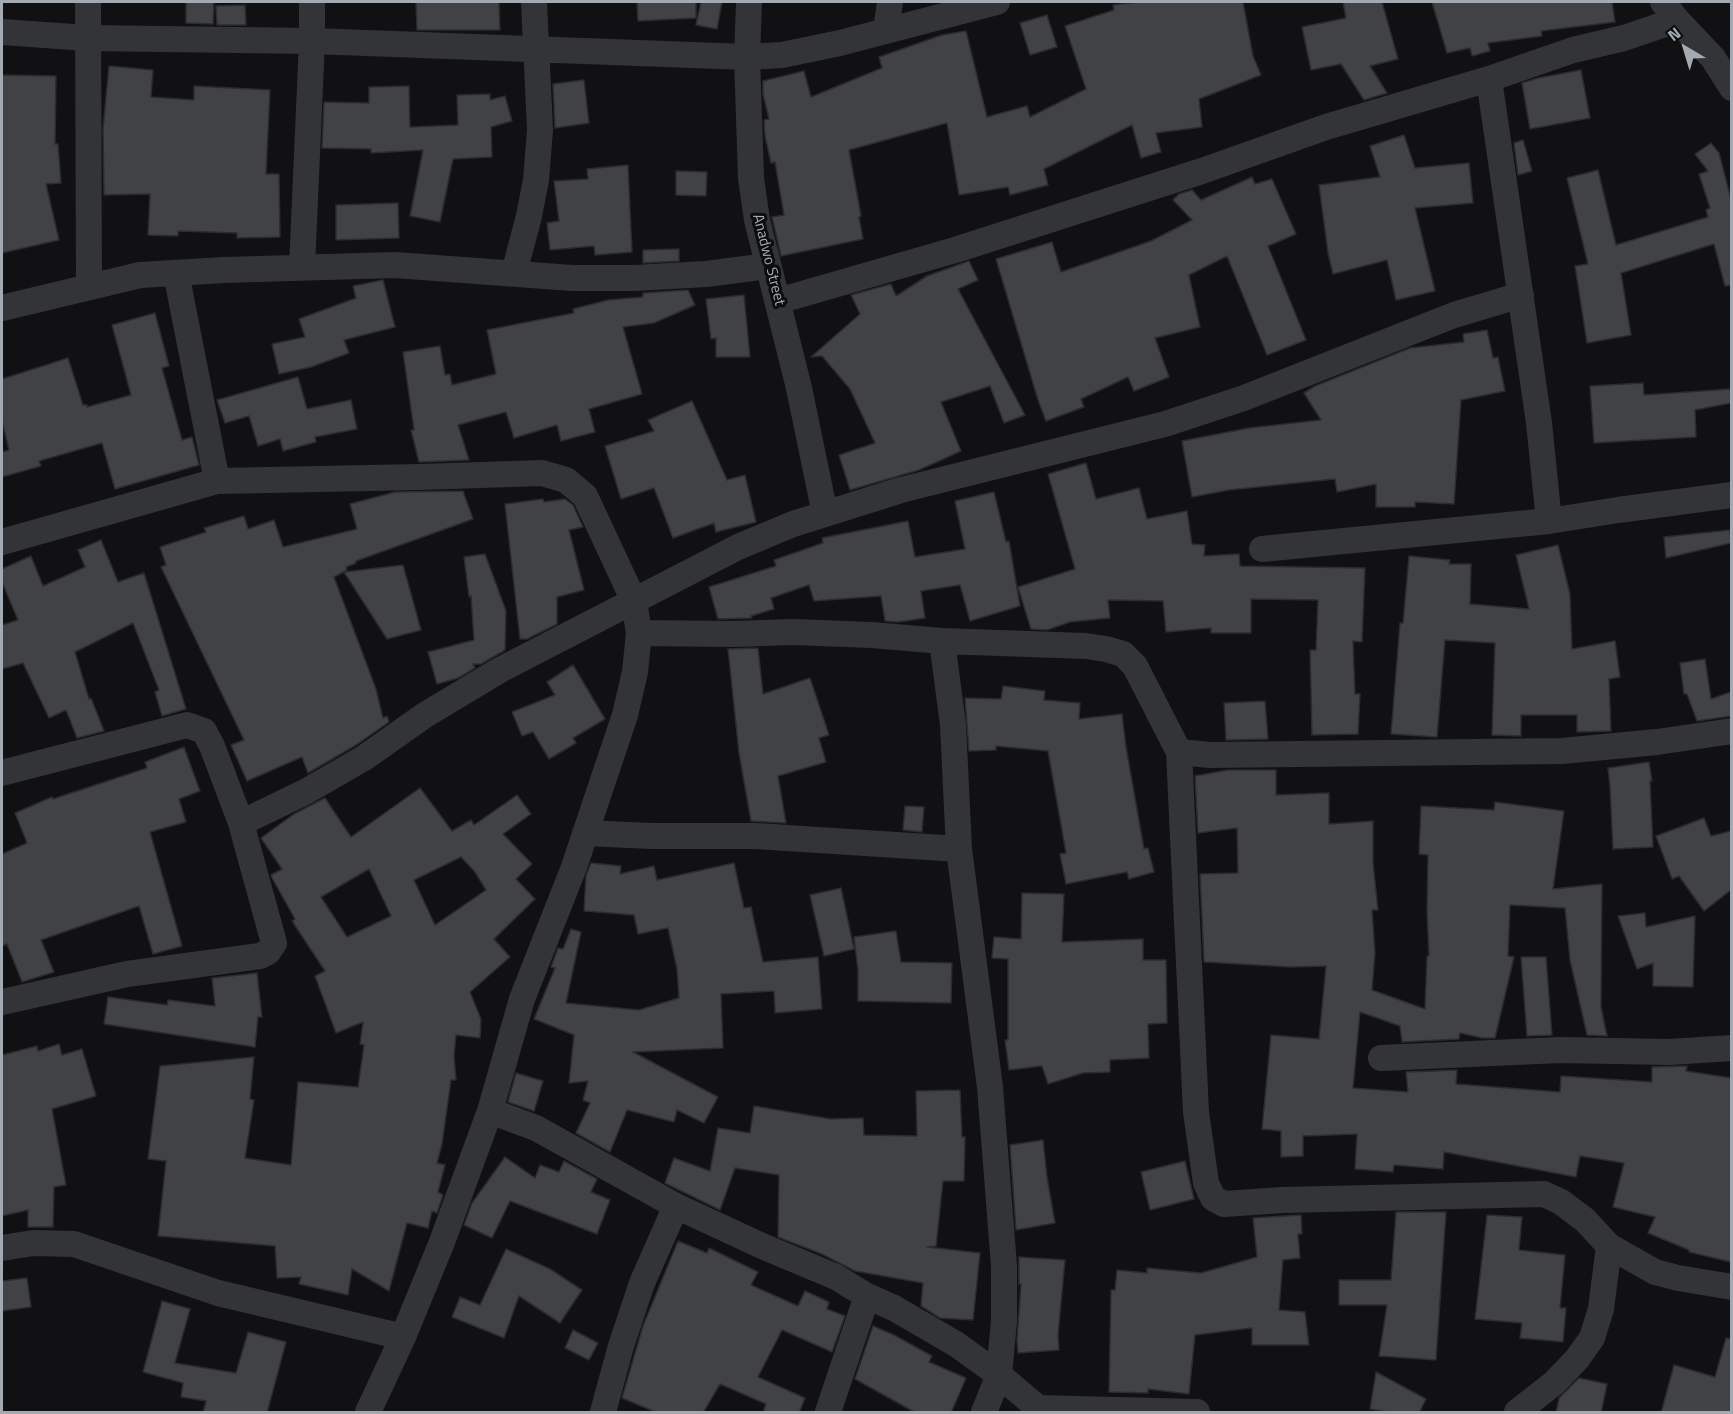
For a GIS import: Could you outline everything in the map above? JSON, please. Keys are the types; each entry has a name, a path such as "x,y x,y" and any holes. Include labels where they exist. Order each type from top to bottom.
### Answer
{"street":[{"path":"88,2 89,286"},
{"path":"302,267 312,2"},
{"path":"514,273 536,180 540,130 534,2"},
{"name":"Anadwo Street","path":"749,2 747,57 751,178 757,220 814,455 825,514"},
{"path":"886,30 890,2"},
{"path":"2,32 87,38 312,41 747,57 782,55 840,43 997,2"},
{"path":"778,301 955,250 1202,171 1326,127 1489,79 1572,50 1624,38 1670,11 1713,58 1731,88"},
{"path":"1489,79 1505,203 1539,423 1549,521"},
{"path":"2,308 140,275 176,273 395,265 572,278 635,279 706,274 768,266"},
{"path":"176,273 217,481"},
{"path":"241,823 305,792 364,758 425,715 500,670 738,547 825,514 901,490 1165,424 1244,398 1454,315 1521,295"},
{"path":"2,542 217,481 542,472 566,480 585,496 634,601 639,633 635,672 625,715 573,867 522,999 490,1111 442,1242 403,1337 368,1413"},
{"path":"1262,549 1549,521 1731,495"},
{"path":"639,633 804,633 883,636 942,642 1086,646 1123,654 1136,666 1179,752 1196,1112 1206,1183 1213,1198 1224,1204 1283,1200 1544,1194 1561,1202 1585,1220 1609,1246 1655,1272 1731,1287"},
{"path":"942,642 953,725 959,849 990,1087 1004,1266 1004,1321 999,1376 984,1413"},
{"path":"2,773 187,724 204,731 212,746 241,823 274,943 268,952 260,956 127,974 2,1002"},
{"path":"1179,752 1210,755 1262,755 1562,751 1657,742 1731,731"},
{"path":"585,833 652,836 756,836 959,849"},
{"path":"1381,1058 1560,1050 1669,1052 1731,1048"},
{"path":"490,1111 536,1128 676,1206 836,1277 867,1296 894,1308 956,1344 1040,1410 1197,1413"},
{"path":"603,1413 621,1346 642,1283 676,1206"},
{"path":"2,1248 33,1243 74,1244 218,1293 403,1337"},
{"path":"1517,1413 1554,1383 1577,1359 1592,1338 1601,1309 1609,1246"},
{"path":"828,1413 867,1296"}],"building":[{"path":"186,2 214,2 213,24 186,23"},
{"path":"416,2 499,2 500,30 417,30"},
{"path":"637,2 696,2 696,18 638,21"},
{"path":"701,2 722,2 717,29 696,25"},
{"path":"1138,2 1243,2 1253,56 1261,75 1199,99 1202,127 1156,133 1161,152 1141,158 1132,125 1044,169 1048,185 1010,195 1008,187 959,195 947,123 849,150 863,239 781,256 772,217 784,215 775,162 771,163 765,136 764,120 769,119 763,94 763,81 804,71 811,97 882,68 879,57 942,35 966,31 987,117 1027,106 1030,117 1086,89 1065,26 1114,10 1113,5"},
{"path":"1343,2 1382,2 1398,59 1370,66 1387,93 1364,100 1341,64 1311,70 1302,27 1346,18"},
{"path":"1432,2 1612,2 1615,22 1541,31 1542,36 1488,43 1490,51 1472,56 1470,48 1447,53"},
{"path":"245,5 246,25 217,25 216,6"},
{"path":"1047,15 1057,47 1030,55 1020,23"},
{"path":"109,66 153,70 151,97 194,100 194,86 270,90 266,174 279,174 280,237 237,238 237,233 178,231 178,236 148,235 150,194 104,195 103,129"},
{"path":"1581,70 1590,118 1530,129 1522,83"},
{"path":"2,75 56,76 55,144 58,144 61,183 46,184 59,240 2,253"},
{"path":"584,80 589,123 555,128 553,84"},
{"path":"409,86 410,127 458,125 457,95 490,94 490,100 505,96 512,121 491,127 492,157 453,159 440,222 410,216 423,150 371,153 371,149 322,148 324,102 369,103 369,87"},
{"path":"1404,135 1415,168 1469,163 1473,203 1415,208 1435,291 1396,300 1387,260 1333,274 1319,185 1380,177 1370,146"},
{"path":"1523,140 1532,171 1518,175 1514,143"},
{"path":"1711,143 1719,153 1731,199 1731,285 1725,286 1714,244 1621,273 1631,335 1587,343 1575,266 1588,264 1567,178 1598,170 1616,245 1708,217 1706,210 1710,208 1699,174 1708,171 1695,154"},
{"path":"628,165 632,252 595,255 594,246 550,250 547,223 559,221 554,181 588,179 587,169"},
{"path":"676,171 707,172 706,196 676,195"},
{"path":"1252,177 1255,184 1272,179 1296,234 1268,246 1306,340 1267,355 1227,256 1189,275 1200,327 1155,338 1169,377 1134,391 1128,377 1081,399 1084,407 1046,421 996,259 1052,242 1061,272 1151,241 1192,220 1173,200 1179,194 1192,190 1201,200"},
{"path":"398,203 399,238 336,240 336,205"},
{"path":"679,249 679,261 643,263 643,250"},
{"path":"969,261 978,280 958,289 1025,415 1004,423 990,386 941,402 961,451 919,470 850,490 839,455 875,443 850,389 822,356 811,357 860,314 851,295 891,284 896,296 927,276"},
{"path":"383,280 395,327 344,340 349,353 311,367 279,374 272,344 305,337 299,319 356,298 353,286"},
{"path":"688,290 695,305 654,323 623,327 642,394 589,409 595,432 561,441 557,425 514,438 506,412 458,425 469,460 419,462 411,430 414,430 403,352 440,346 445,375 450,374 452,385 496,374 487,330 574,313 573,309 608,300 643,297 643,293"},
{"path":"744,295 750,357 716,357 716,338 711,339 706,299"},
{"path":"155,313 169,366 162,368 182,440 192,437 199,465 115,489 102,443 39,461 41,466 2,477 2,452 9,450 2,421 2,379 68,358 83,405 87,407 131,395 112,325"},
{"path":"1487,330 1493,358 1498,357 1505,391 1461,400 1454,504 1415,502 1415,507 1376,507 1376,484 1337,492 1335,479 1229,490 1192,497 1182,441 1249,428 1321,420 1304,393 1315,386 1410,348 1464,342 1463,334"},
{"path":"298,377 307,409 351,400 357,429 315,437 316,442 283,451 280,439 258,446 249,416 225,423 217,400"},
{"path":"1643,383 1644,395 1731,389 1731,403 1695,410 1696,437 1594,443 1590,386"},
{"path":"692,401 727,480 745,475 756,522 716,532 714,523 673,538 654,488 621,499 605,446 654,431 648,420"},
{"path":"1086,463 1096,499 1139,488 1147,519 1187,511 1192,544 1205,545 1204,556 1239,554 1240,566 1365,568 1362,642 1353,641 1355,694 1360,694 1358,734 1312,735 1310,650 1316,650 1318,600 1251,599 1251,633 1211,633 1211,628 1166,632 1163,601 1108,600 1110,618 1070,622 1047,630 1031,629 1018,587 1075,569 1048,474"},
{"path":"463,491 473,519 356,561 346,567 347,570 334,577 376,689 383,718 387,716 389,722 356,745 308,773 302,757 247,781 231,745 244,740 161,567 166,565 160,547 206,532 204,528 244,516 248,529 274,520 283,547 357,529 350,504 395,492"},
{"path":"994,492 1006,542 1009,541 1020,606 970,621 960,585 921,591 925,618 898,622 885,621 881,596 814,601 809,585 771,598 774,609 751,616 752,618 718,619 709,587 776,566 774,560 823,543 822,538 908,521 915,557 965,549 955,501"},
{"path":"543,499 544,502 565,499 573,505 583,527 569,530 584,590 557,597 557,624 527,639 520,639 505,504"},
{"path":"1730,530 1731,543 1666,558 1664,537"},
{"path":"101,540 118,582 144,573 186,709 162,716 155,692 159,690 133,623 75,652 89,699 91,698 104,731 77,738 66,710 49,718 23,663 2,669 2,625 18,620 2,582 2,569 31,556 43,586 85,567 78,550"},
{"path":"1558,545 1570,594 1572,649 1615,641 1620,677 1609,679 1611,731 1577,732 1577,715 1521,715 1521,736 1492,735 1495,643 1445,640 1437,737 1391,734 1400,623 1403,623 1409,556 1450,560 1449,564 1471,564 1470,604 1529,609 1516,555"},
{"path":"485,554 506,611 505,650 481,664 473,664 475,668 458,678 437,684 428,652 474,640 471,596 469,597 464,557"},
{"path":"403,565 421,630 387,639 344,572"},
{"path":"758,648 763,694 810,678 829,735 819,738 826,762 778,776 786,823 751,821 739,753 728,649"},
{"path":"1705,659 1711,699 1731,692 1731,716 1697,721 1687,694 1684,694 1680,663"},
{"path":"573,665 605,719 573,738 576,743 549,759 533,732 522,736 512,712 555,695 547,682"},
{"path":"1003,686 1045,691 1044,700 1080,703 1079,719 1122,714 1144,849 1148,848 1154,872 1129,879 1127,872 1066,884 1060,854 1066,853 1048,751 996,746 996,750 969,751 965,698 1001,699"},
{"path":"1265,701 1268,739 1226,740 1224,703"},
{"path":"184,747 200,791 179,799 186,822 150,832 182,946 153,954 139,906 41,940 54,972 22,982 7,944 2,946 2,854 27,843 15,813 52,797 53,799 147,768 145,762"},
{"path":"1649,762 1652,781 1650,781 1653,847 1613,849 1608,768"},
{"path":"1228,770 1276,770 1276,795 1329,793 1329,824 1373,821 1373,863 1378,910 1372,910 1375,953 1372,990 1425,1009 1427,956 1429,956 1428,855 1419,854 1421,806 1494,810 1495,802 1564,811 1553,889 1602,884 1601,1007 1607,1036 1587,1035 1570,960 1565,908 1510,905 1508,956 1514,957 1495,1038 1482,1038 1460,1033 1459,1039 1402,1042 1400,1026 1360,1012 1353,1088 1408,1092 1406,1072 1457,1070 1456,1084 1560,1092 1561,1076 1652,1082 1652,1067 1687,1066 1686,1071 1731,1078 1731,1262 1689,1252 1689,1250 1648,1233 1655,1217 1613,1207 1624,1163 1580,1156 1576,1177 1444,1152 1443,1169 1394,1165 1393,1172 1355,1169 1357,1134 1303,1136 1303,1156 1281,1157 1281,1131 1262,1129 1271,1035 1319,1039 1326,966 1291,967 1204,962 1200,874 1238,873 1237,828 1198,833 1195,776"},
{"path":"420,788 452,831 471,820 474,825 517,795 531,814 503,834 532,864 516,879 535,899 494,939 510,957 470,992 481,1019 480,1038 456,1035 454,1056 456,1080 451,1080 437,1163 445,1165 438,1192 443,1195 437,1213 432,1211 428,1228 407,1223 389,1291 352,1269 348,1295 299,1284 301,1277 277,1278 275,1246 158,1236 166,1161 148,1159 160,1066 254,1057 250,1099 254,1100 245,1158 291,1165 298,1082 358,1087 364,1045 360,1044 363,1022 336,1033 315,976 325,971 292,921 295,919 271,875 282,869 261,838 294,814 325,798 351,837","holes":["461,857 475,872 486,890 435,925 414,880","369,869 391,916 347,937 321,897"]},
{"path":"905,806 924,807 922,832 903,830"},
{"path":"1704,818 1711,836 1731,831 1731,890 1704,911 1679,876 1672,879 1656,836"},
{"path":"591,863 621,866 620,874 654,866 657,880 734,863 744,908 751,907 763,962 818,957 822,1009 775,1013 774,991 721,994 723,1048 633,1052 718,1097 704,1123 677,1110 674,1122 627,1110 610,1152 576,1133 590,1103 583,1100 588,1081 569,1083 574,1035 534,1019 555,968 551,967 558,948 563,949 571,929 581,932 566,1003 639,1010 679,998 677,969 668,928 638,934 634,915 584,911 586,876"},
{"path":"841,888 854,949 824,956 810,895"},
{"path":"1022,893 1064,894 1062,942 1143,939 1143,960 1166,960 1167,1023 1148,1024 1149,1058 1110,1060 1110,1072 1083,1073 1048,1084 1042,1066 1009,1070 1005,1040 1008,1040 1008,959 992,958 994,937 1021,939"},
{"path":"1645,913 1646,927 1695,916 1693,987 1653,986 1653,963 1637,969 1618,916"},
{"path":"896,931 901,962 952,963 951,1003 858,1001 858,971 854,937"},
{"path":"1521,957 1546,957 1552,1035 1527,1036"},
{"path":"257,973 262,1017 258,1017 255,1047 104,1024 108,997 167,1005 168,1000 215,1006 212,978"},
{"path":"59,1044 62,1055 82,1049 96,1096 52,1109 66,1185 54,1187 53,1227 28,1227 28,1210 2,1216 2,1055 37,1046 38,1051"},
{"path":"516,1073 543,1081 534,1111 508,1102"},
{"path":"960,1090 962,1137 965,1137 964,1181 943,1181 936,1246 927,1247 980,1253 973,1320 940,1318 921,1306 923,1283 855,1271 822,1254 778,1237 779,1175 735,1168 720,1210 665,1183 674,1158 710,1171 718,1128 750,1133 754,1106 831,1119 863,1118 864,1135 917,1136 916,1091"},
{"path":"1043,1140 1055,1223 1016,1230 1010,1145"},
{"path":"505,1157 535,1178 540,1165 559,1172 564,1161 597,1179 591,1192 610,1200 597,1234 510,1201 492,1238 464,1225 472,1203"},
{"path":"1185,1161 1194,1199 1150,1210 1141,1172"},
{"path":"1396,1212 1446,1212 1436,1360 1379,1356 1387,1305 1339,1305 1339,1280 1391,1280"},
{"path":"1301,1215 1302,1234 1298,1234 1300,1258 1283,1260 1279,1310 1305,1312 1309,1345 1252,1345 1252,1328 1195,1335 1189,1394 1148,1389 1148,1393 1109,1392 1111,1290 1115,1290 1117,1270 1147,1273 1147,1268 1201,1273 1257,1257 1253,1218"},
{"path":"1487,1215 1522,1217 1519,1250 1565,1255 1560,1308 1566,1308 1563,1342 1520,1338 1522,1323 1475,1319"},
{"path":"678,1241 707,1253 709,1248 758,1272 751,1285 798,1306 805,1291 829,1302 827,1309 845,1316 832,1352 782,1330 758,1377 805,1398 799,1413 763,1413 766,1404 720,1384 703,1413 658,1413 622,1398 643,1326"},
{"path":"506,1249 550,1269 582,1290 560,1323 519,1296 504,1338 452,1317 460,1297 480,1305"},
{"path":"1019,1257 1065,1260 1058,1335 1059,1350 1018,1353 1021,1284 1019,1284"},
{"path":"27,1278 31,1307 2,1311 2,1281"},
{"path":"162,1301 190,1309 175,1363 236,1373 248,1332 286,1342 267,1413 203,1413 206,1401 181,1397 183,1383 143,1372"},
{"path":"873,1326 932,1356 929,1362 966,1378 951,1413 916,1413 855,1379"},
{"path":"573,1330 598,1343 589,1360 565,1348"},
{"path":"1726,1338 1731,1339 1731,1413 1661,1413 1674,1365 1715,1377"},
{"path":"1376,1372 1426,1399 1419,1413 1394,1413 1370,1409"},
{"path":"1579,1378 1607,1384 1601,1413 1556,1413 1559,1398"}]}
